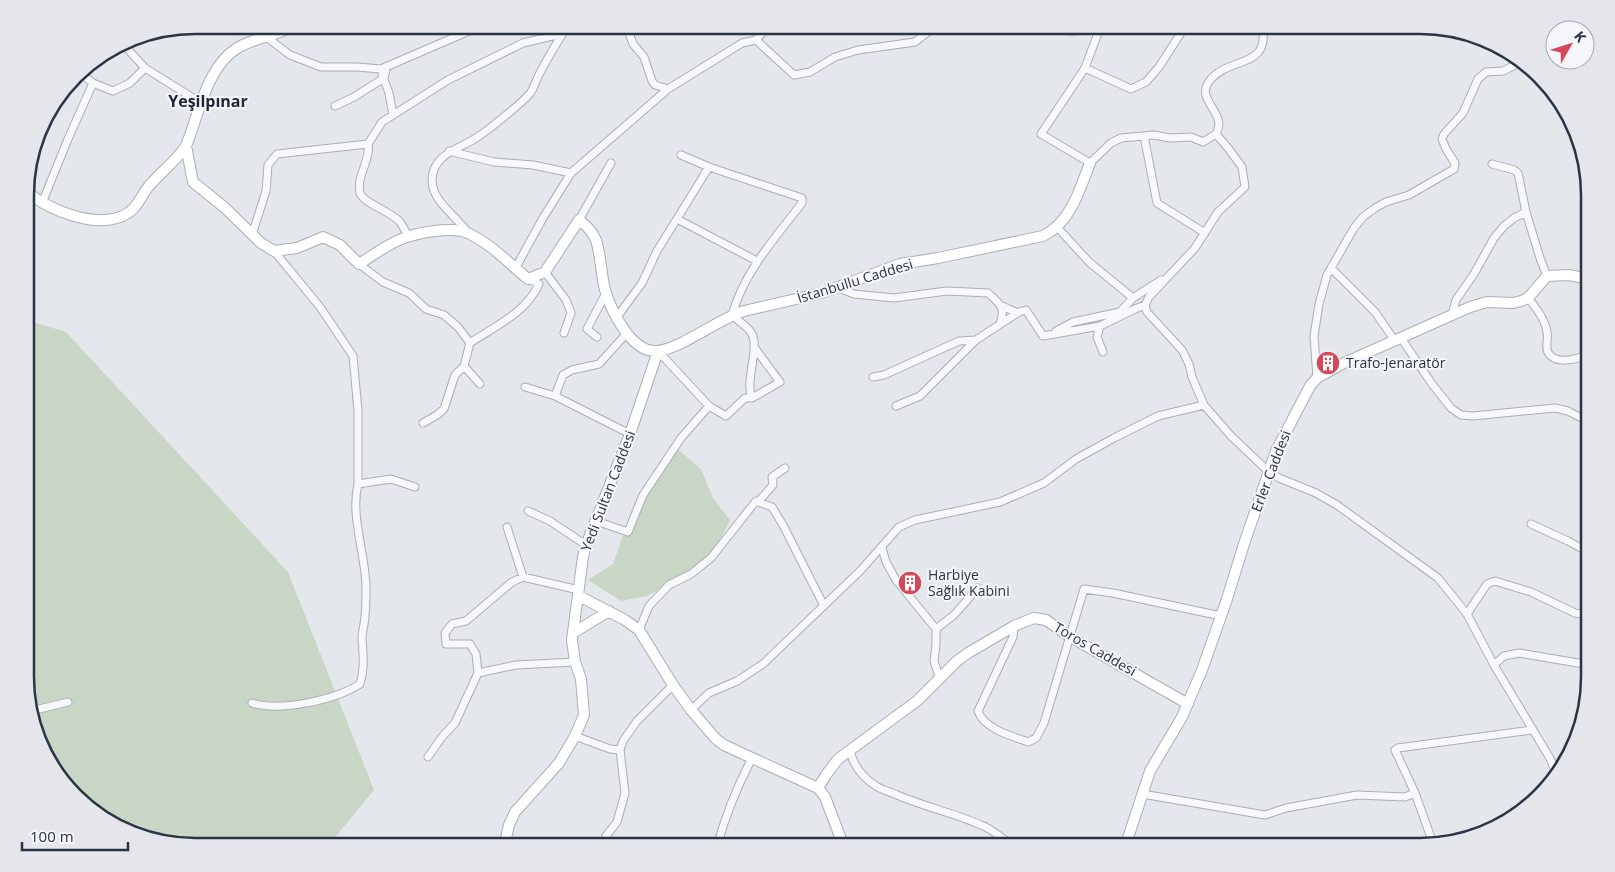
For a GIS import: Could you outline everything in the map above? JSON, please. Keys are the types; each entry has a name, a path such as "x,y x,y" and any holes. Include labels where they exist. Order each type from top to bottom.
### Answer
{"street":[{"path":"34,197 42,203 87,220 100,221 122,216 130,212 148,187 186,146 210,82 226,58 241,46 265,36 277,34"},
{"path":"265,36 290,55 321,67 384,68 462,34"},
{"path":"368,144 382,122 448,80 523,43 561,34"},
{"path":"468,233 435,194 432,181 434,169 440,160 450,152 476,139 531,93 539,73 563,34"},
{"path":"629,34 633,44 644,57 652,81 655,85 668,89"},
{"path":"516,267 571,173 668,89 742,43 756,40 761,34"},
{"path":"756,40 794,75 810,72 835,57 858,50 916,42 926,34"},
{"path":"1098,34 1085,68 1041,134 1090,163 1111,142 1121,138 1154,135 1170,138 1191,137 1203,142 1210,139 1220,128 1220,121 1209,104 1206,87 1217,73 1225,68 1246,62 1261,50 1264,41 1263,34"},
{"path":"1085,68 1131,88 1146,82 1160,68 1181,34"},
{"path":"127,49 146,68 201,103"},
{"path":"1317,378 1314,336 1324,284 1354,228 1363,217 1386,202 1409,195 1454,169 1455,163 1443,143 1444,134 1463,113 1476,83 1482,75 1486,72 1504,71 1515,65"},
{"path":"86,77 94,83 113,91 130,84 146,68"},
{"path":"384,68 384,78 393,115"},
{"path":"335,106 384,78"},
{"path":"42,203 68,139 94,83"},
{"path":"1216,134 1242,167 1245,187 1218,212 1195,248 1149,297 1145,306 1147,312 1182,350 1204,405 1231,436 1269,472 1279,478 1316,492 1382,536 1438,578 1467,614 1494,665 1554,767"},
{"path":"1144,136 1157,203 1205,233"},
{"path":"252,235 266,191 268,165 277,154 368,144"},
{"path":"368,144 370,150 360,178 360,192 363,198 391,214 400,222 408,236"},
{"path":"186,146 193,182 252,235 274,252 320,307 353,356 358,411 358,484 356,492 359,538 366,586 366,614 362,637 365,660 363,676 360,684 336,696 313,701 262,706 252,703"},
{"path":"450,152 494,162 533,165 571,173"},
{"path":"681,156 802,198 802,203 758,261 740,290 732,315 751,332 754,347 749,390 752,398"},
{"path":"528,278 545,272 579,220 611,163"},
{"name":"İstanbullu Caddesi","path":"658,351 688,339 732,315 765,305 839,288 900,264 1036,239 1057,227 1072,206 1090,163"},
{"path":"1492,164 1511,168 1518,173 1526,212 1547,276"},
{"path":"617,316 642,283 657,250 708,166"},
{"path":"1452,315 1456,300 1474,274 1494,238 1504,226 1526,212"},
{"path":"677,219 758,261"},
{"path":"579,220 586,225 595,240 606,293 627,333 645,349 658,351 709,406 726,416 745,398 752,398 780,382 754,347"},
{"path":"1057,227 1089,262 1133,298"},
{"path":"359,264 396,241 408,236 447,230 468,233 489,245 528,278 539,284 534,296 516,313 470,343 464,366 456,375 444,409 438,415 423,423"},
{"path":"274,252 297,248 323,237 340,245 359,264 383,282 409,293 426,309 444,315 458,326 470,343"},
{"path":"1331,268 1376,312 1442,398 1451,408 1461,414 1473,416 1554,408 1568,411 1581,418"},
{"path":"545,272 566,300 571,313 564,333"},
{"path":"1052,334 1073,322 1120,312 1133,298 1172,273"},
{"path":"1581,278 1568,275 1547,276 1528,298 1538,311 1548,332 1546,349 1548,354 1552,358 1562,360 1581,357"},
{"path":"839,288 854,294 894,298 947,291 988,293 1000,304 1018,312"},
{"path":"597,337 587,329 606,293"},
{"name":"Erler Caddesi","path":"1128,838 1150,771 1188,704 1221,616 1244,544 1282,439 1303,399 1317,378 1344,363 1479,304 1513,303 1528,298"},
{"path":"1000,304 1003,314 1000,324"},
{"path":"896,406 920,396 976,340 1018,312 1026,310 1043,336 1100,326 1134,309 1145,306"},
{"path":"1100,326 1096,337 1103,352"},
{"path":"555,396 563,375 572,370 599,364 627,333"},
{"path":"873,377 884,375 959,341 976,340"},
{"name":"Yedi Sultan Caddesi","path":"506,838 515,812 552,772 576,736 584,715 581,679 572,646 586,545 630,434 658,351"},
{"path":"464,366 480,384"},
{"path":"524,387 555,396 630,434"},
{"path":"691,710 709,692 737,681 763,664 882,548 887,539 899,527 915,520 1000,502 1044,483 1076,459 1158,416 1204,405"},
{"path":"596,521 628,532 643,495 681,438 709,406"},
{"path":"639,630 649,606 669,585 691,574 711,558 756,501 758,502 773,485 772,477 785,468"},
{"path":"358,484 391,479 415,487"},
{"path":"758,502 772,507 824,606"},
{"path":"528,511 550,521 586,545"},
{"path":"1531,524 1581,548"},
{"path":"507,527 523,577"},
{"path":"882,548 886,562 896,580 936,629 934,661 939,677"},
{"path":"428,757 455,723 478,673 476,654 470,644 446,644 445,633 452,624 466,621 512,582 523,577 579,593 632,624 639,630 691,710 716,739 752,758 818,788 825,797 841,838"},
{"path":"1467,614 1487,584 1495,581 1531,592 1575,614 1581,614"},
{"path":"936,629 954,615 978,588"},
{"path":"1014,626 1013,637 978,711 983,720 1003,732 1028,742 1036,738 1044,722 1080,596 1084,589 1221,616"},
{"path":"573,633 609,611"},
{"name":"Toros Caddesi","path":"818,788 832,765 918,701 939,677 968,653 1028,620 1046,620 1070,636 1188,704"},
{"path":"1494,665 1504,656 1519,653 1581,663"},
{"path":"478,673 516,665 575,662"},
{"path":"605,838 617,822 625,793 620,750 623,741 637,721 673,685"},
{"path":"37,709 68,702"},
{"path":"1431,838 1415,793 1395,750 1398,748 1531,730"},
{"path":"576,736 610,749 620,750"},
{"path":"850,750 852,761 859,772 876,787 918,804 982,825 1001,835 1003,838"},
{"path":"719,838 732,799 752,758"},
{"path":"1142,794 1265,815 1286,808 1357,795 1405,798 1415,793"}],"green space":[{"path":"34,322 66,332 288,572 374,790 334,838 174,837 153,833 114,817 81,791 67,775 55,758 46,739 39,719 35,698"},
{"path":"673,445 701,469 713,498 730,520 713,553 681,577 647,596 621,601 588,580 613,564 635,502"}],"place":[{"name":"Trafo-Jenaratör","path":"1328,363"},
{"name":"Harbiye Sağlık Kabini","path":"910,583"}],"district":[{"name":"Yeşilpınar","path":"208,101"}]}
